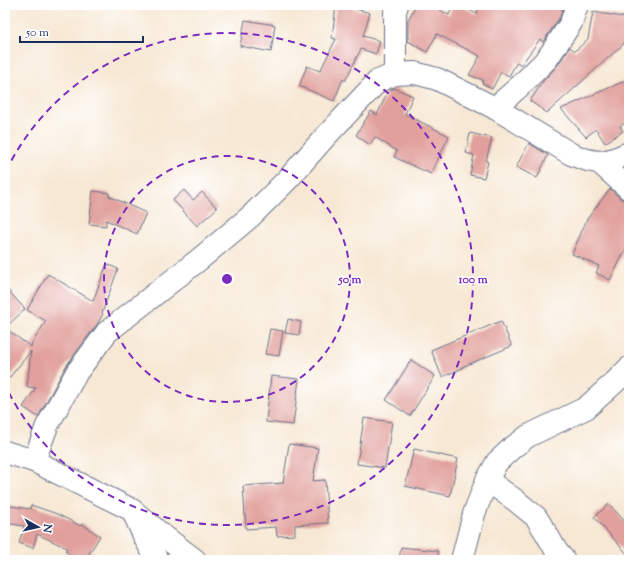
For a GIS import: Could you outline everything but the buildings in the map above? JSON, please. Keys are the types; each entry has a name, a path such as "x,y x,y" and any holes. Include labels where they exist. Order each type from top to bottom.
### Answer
{"street":[{"path":"395,74 395,12 397,5"},
{"path":"495,108 547,59 571,23 577,5"},
{"path":"34,461 47,426 77,372 107,332 201,258 251,216 288,179 378,81 395,74 415,73 437,79 495,108 571,154 584,159 599,162 616,159 629,153"},
{"path":"599,162 629,189"},
{"path":"462,560 474,514 487,480 497,462 528,436 586,408 629,368"},
{"path":"5,452 34,461 132,510 195,560"},
{"path":"487,480 536,517 557,552 564,560"},
{"path":"132,510 157,560"}]}
